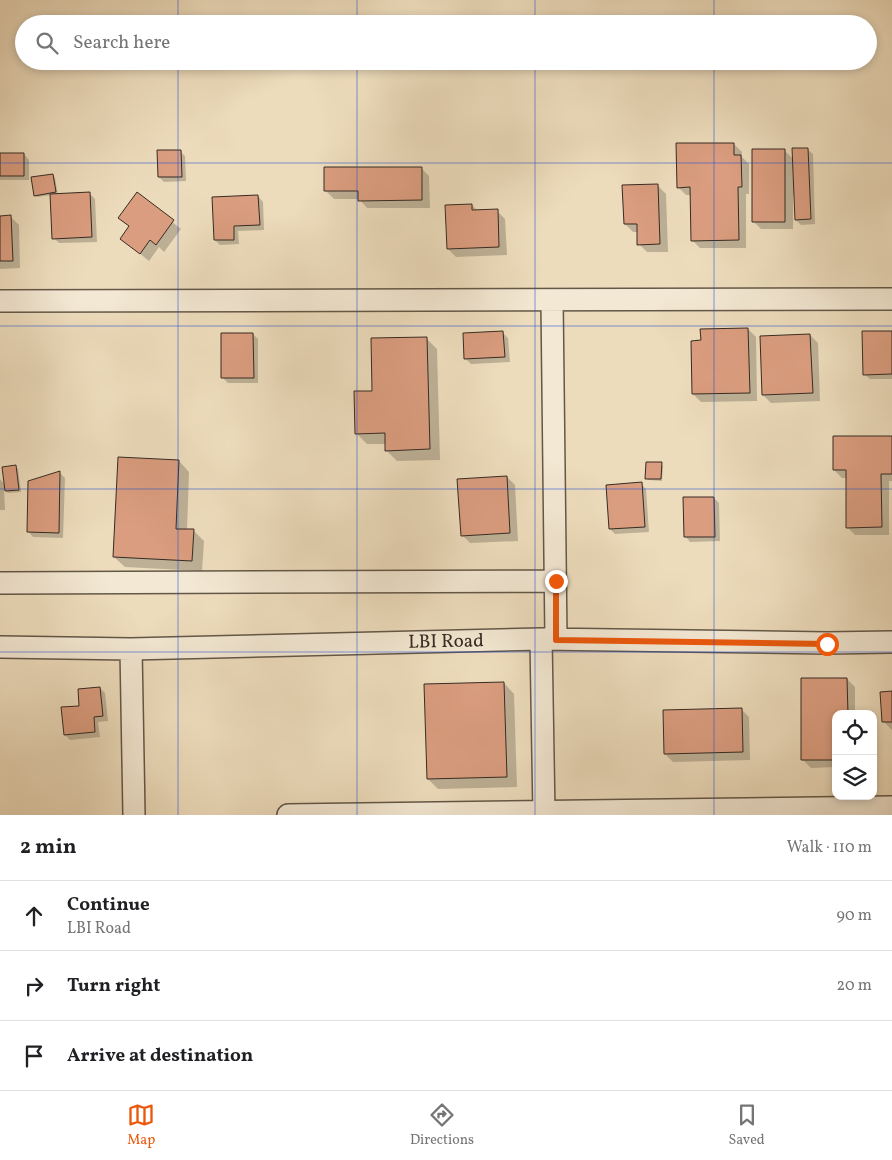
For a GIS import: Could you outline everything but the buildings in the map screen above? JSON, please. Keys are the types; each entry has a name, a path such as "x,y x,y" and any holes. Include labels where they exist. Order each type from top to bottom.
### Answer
{"street":[{"path":"0,301 892,299"},
{"path":"544,813 549,640 556,581 552,300"},
{"path":"0,583 556,581"},
{"name":"LBI Road","path":"0,647 132,649 549,640 827,644 892,642"},
{"path":"132,649 134,815"},
{"path":"288,815 892,807"}],"route":[{"path":"556,581 556,640 827,644"}]}
